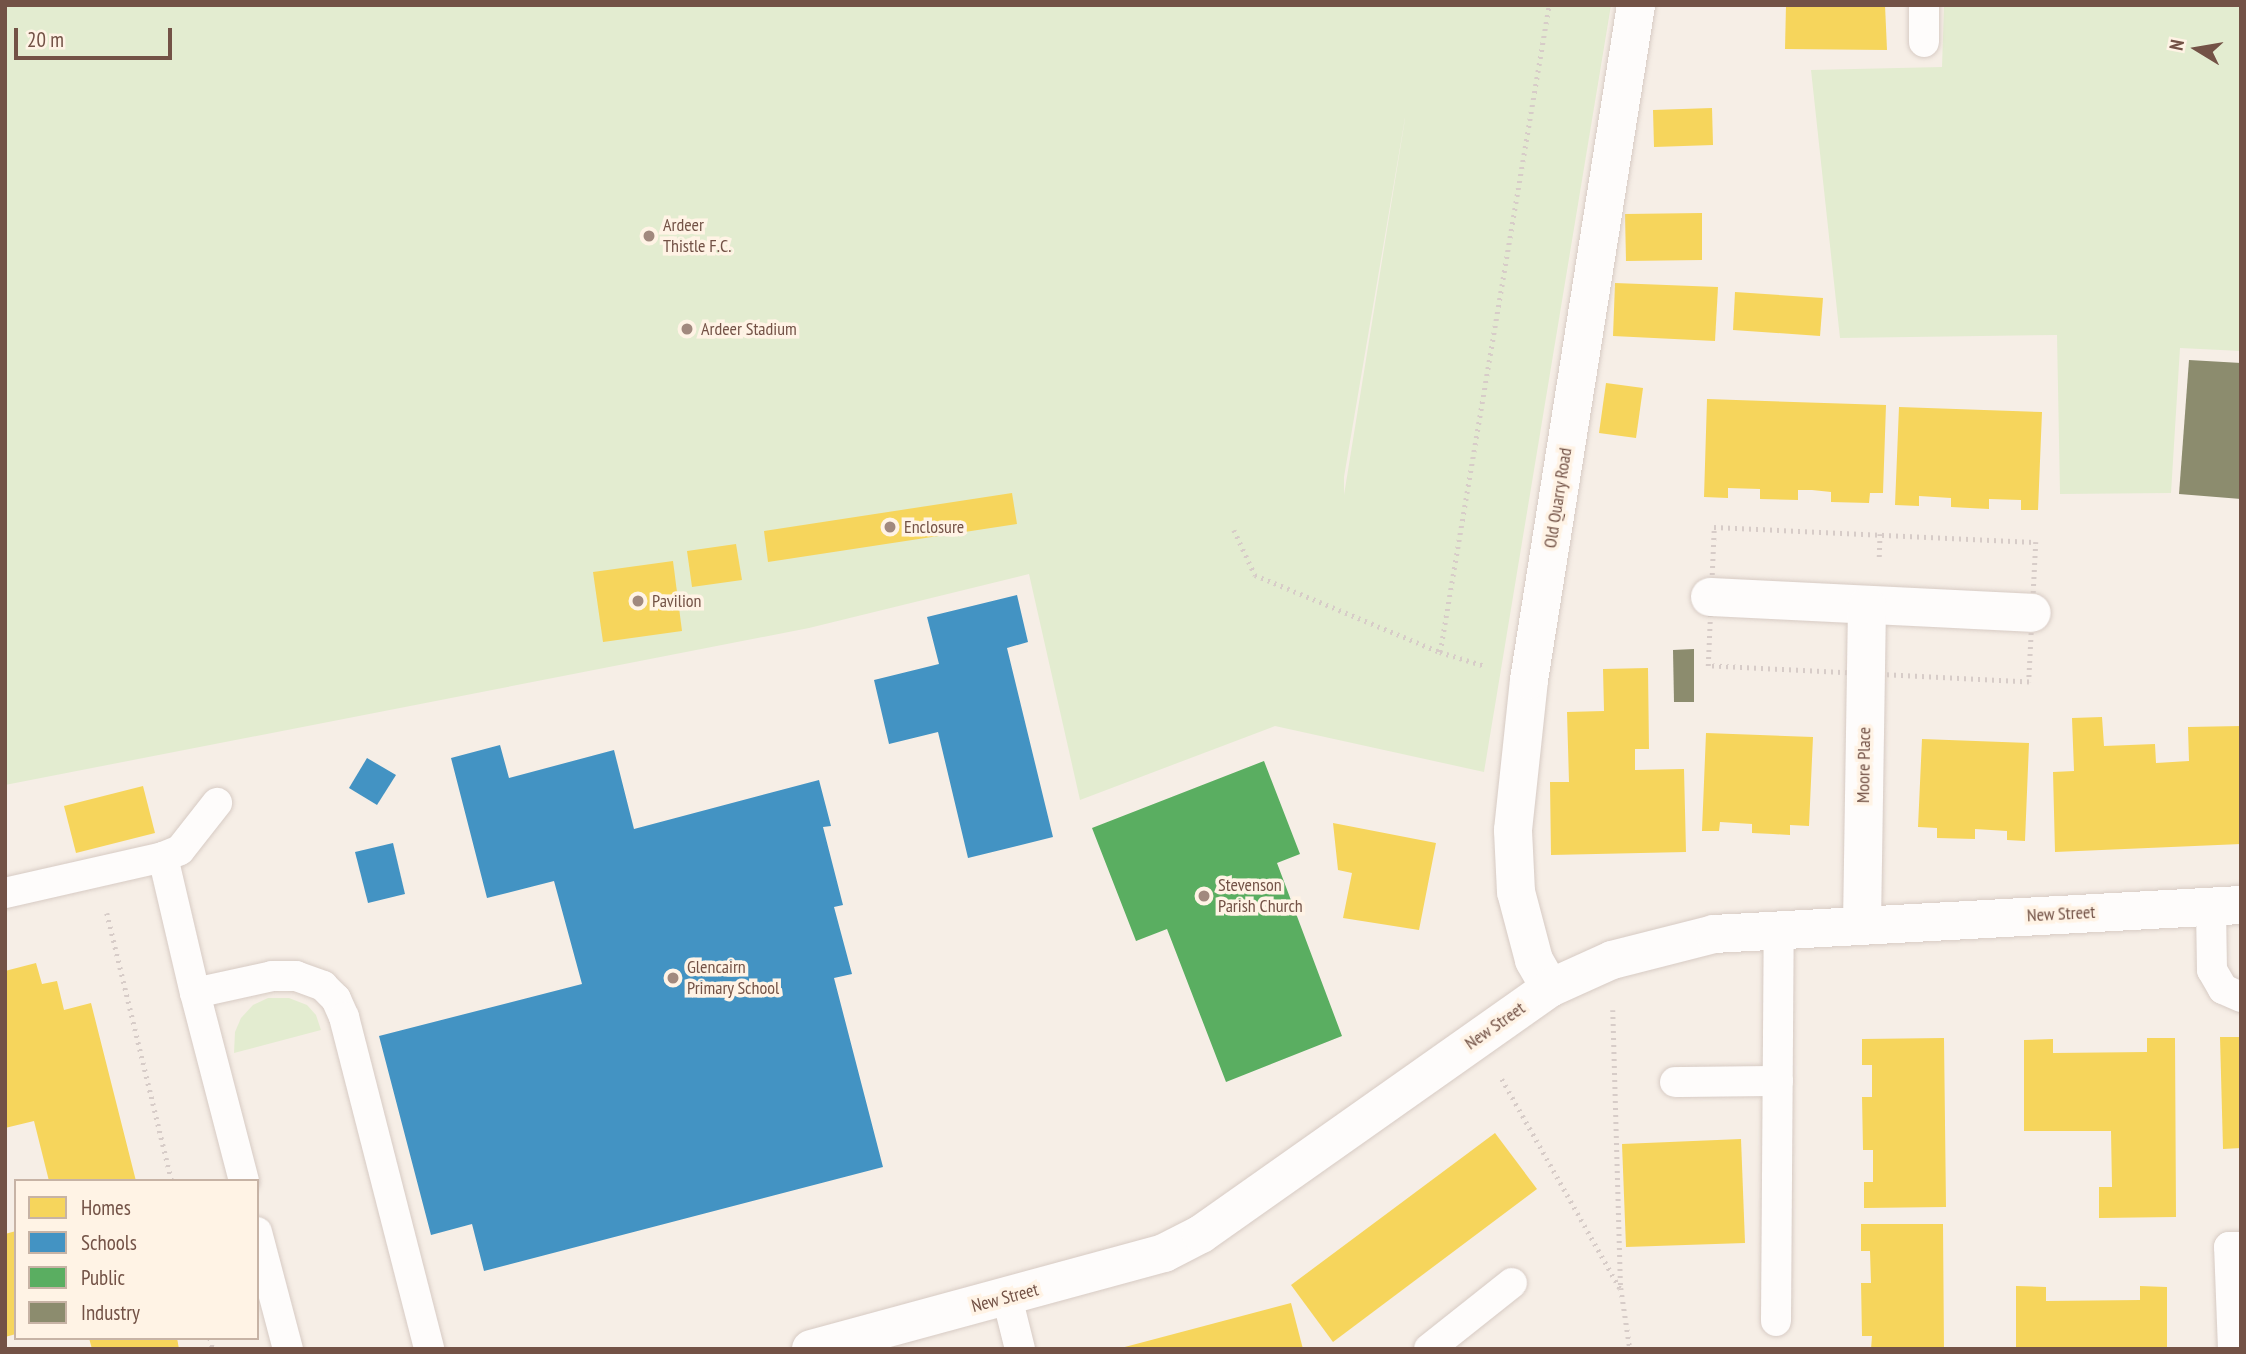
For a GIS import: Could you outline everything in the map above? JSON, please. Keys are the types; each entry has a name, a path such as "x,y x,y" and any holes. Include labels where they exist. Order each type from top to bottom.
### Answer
{"street":[{"name":"Old Quarry Road","path":"1550,988 1534,960 1516,892 1513,830 1529,680 1636,5"},
{"path":"1710,597 1867,607 2032,613"},
{"name":"Moore Place","path":"1862,924 1867,607"},
{"name":"New Street","path":"811,1349 1133,1264 1164,1253 1201,1234 1550,988 1612,960 1714,934 2226,906"}],"lane":[{"path":"1924,5 1924,42"},
{"path":"5,893 163,857 180,850 217,803"},
{"path":"163,857 243,1179"},
{"path":"2226,906 2212,970 2223,989 2241,997"},
{"path":"1776,1321 1779,929"},
{"path":"195,993 272,976 296,976 323,986 336,999 344,1017 429,1349"},
{"path":"1675,1082 1777,1081"},
{"path":"259,1240 288,1349"},
{"path":"2233,1349 2229,1247 2241,1247"},
{"path":"1429,1349 1512,1283"},
{"path":"1007,1297 1020,1349"}],"path":[{"path":"1440,652 1549,5"},
{"path":"1234,530 1255,575 1440,652 1529,680"},
{"path":"98,872 172,1179"},
{"path":"1612,960 1621,1288 1630,1349"},
{"path":"1478,1038 1621,1288"}],"green space":[{"name":"Ardeer Stadium","path":"5,5 1611,5 1484,772 1275,726 1080,800 1029,574 809,628 5,785","holes":["1405,118 1344,495 1344,477"]},
{"path":"1944,5 2241,5 2241,351 2180,348 2171,493 2060,494 2057,335 1840,338 1811,70 1942,67"},
{"path":"268,998 289,998 307,1005 316,1015 321,1030 234,1053 235,1032 241,1018 253,1005"}],"building: Homes":[{"path":"1786,5 1885,5 1887,50 1785,49"},
{"path":"1712,108 1713,145 1654,147 1653,110"},
{"path":"1702,213 1702,260 1626,261 1625,214"},
{"path":"1615,283 1718,287 1715,341 1613,336"},
{"path":"1735,292 1823,298 1820,336 1733,330"},
{"path":"1606,383 1643,388 1636,438 1599,433"},
{"path":"1707,399 1886,405 1883,493 1870,493 1869,503 1831,502 1831,492 1812,490 1798,490 1798,500 1760,499 1760,489 1728,488 1728,498 1704,497"},
{"path":"1899,407 2042,412 2038,510 2021,510 2021,500 1989,499 1989,509 1951,507 1951,498 1919,496 1919,506 1895,505"},
{"name":"Enclosure","path":"1012,493 1017,524 768,562 764,531"},
{"path":"736,544 742,580 692,587 687,551"},
{"name":"Pavilion","path":"673,561 682,631 603,642 593,572"},
{"path":"1648,668 1649,749 1635,749 1635,770 1684,769 1686,852 1551,855 1550,782 1569,782 1567,712 1604,711 1603,669"},
{"path":"2102,717 2104,746 2155,744 2156,763 2189,761 2188,727 2241,726 2241,844 2055,852 2053,772 2074,771 2072,718"},
{"path":"1706,733 1813,737 1809,826 1790,825 1790,835 1752,833 1752,824 1720,822 1719,831 1702,831"},
{"path":"1922,739 2029,743 2025,841 2007,840 2007,831 1975,829 1975,839 1937,838 1937,828 1918,827"},
{"path":"143,786 155,833 76,853 64,806"},
{"path":"1333,823 1436,843 1419,930 1343,918 1352,873 1338,870"},
{"path":"36,963 42,984 57,981 64,1010 91,1003 135,1179 48,1179 34,1121 5,1128 5,971"},
{"path":"2220,1037 2241,1037 2241,1148 2223,1149"},
{"path":"1944,1038 1946,1207 1864,1208 1864,1182 1873,1182 1873,1150 1863,1150 1862,1097 1872,1097 1872,1065 1862,1065 1862,1039"},
{"path":"2147,1038 2175,1038 2176,1217 2099,1218 2099,1187 2112,1187 2111,1131 2024,1131 2024,1040 2053,1039 2053,1053 2147,1052"},
{"path":"1495,1133 1537,1189 1333,1342 1291,1285"},
{"path":"1741,1139 1745,1243 1626,1247 1622,1144"},
{"path":"1861,1224 1943,1224 1944,1349 1871,1349 1872,1336 1862,1336 1861,1283 1871,1283 1870,1251 1861,1251"},
{"path":"14,1232 14,1335 5,1337 5,1234"},
{"path":"2016,1286 2046,1287 2046,1301 2140,1300 2140,1286 2167,1287 2167,1349 2016,1349"},
{"path":"1291,1303 1303,1349 1121,1349 1121,1348"},
{"path":"90,1340 177,1340 179,1349 92,1349"}],"building: Schools":[{"path":"1017,595 1028,642 1007,648 1053,837 968,858 938,732 889,744 874,680 939,664 927,617"},
{"path":"500,745 509,778 614,750 634,829 819,780 831,826 823,827 843,905 834,907 852,974 834,978 883,1167 484,1271 472,1224 431,1235 379,1036 582,984 554,881 487,898 451,758"},
{"path":"367,758 396,775 377,805 349,788"},
{"path":"393,843 405,894 368,903 355,852"}],"building: Public":[{"name":"Stevenson Parish Church","path":"1264,761 1300,854 1277,863 1342,1036 1226,1082 1167,929 1136,941 1092,828"}],"building: Industry":[{"path":"2189,360 2241,363 2241,499 2179,494"},
{"path":"1694,649 1694,702 1674,702 1673,650"}],"place":[{"name":"Ardeer Thistle F.C.","path":"649,236"},
{"name":"Ardeer Stadium","path":"687,329"},
{"name":"Enclosure","path":"890,527"},
{"name":"Pavilion","path":"638,601"},
{"name":"Stevenson Parish Church","path":"1204,896"},
{"name":"Glencairn Primary School","path":"673,978"}]}
